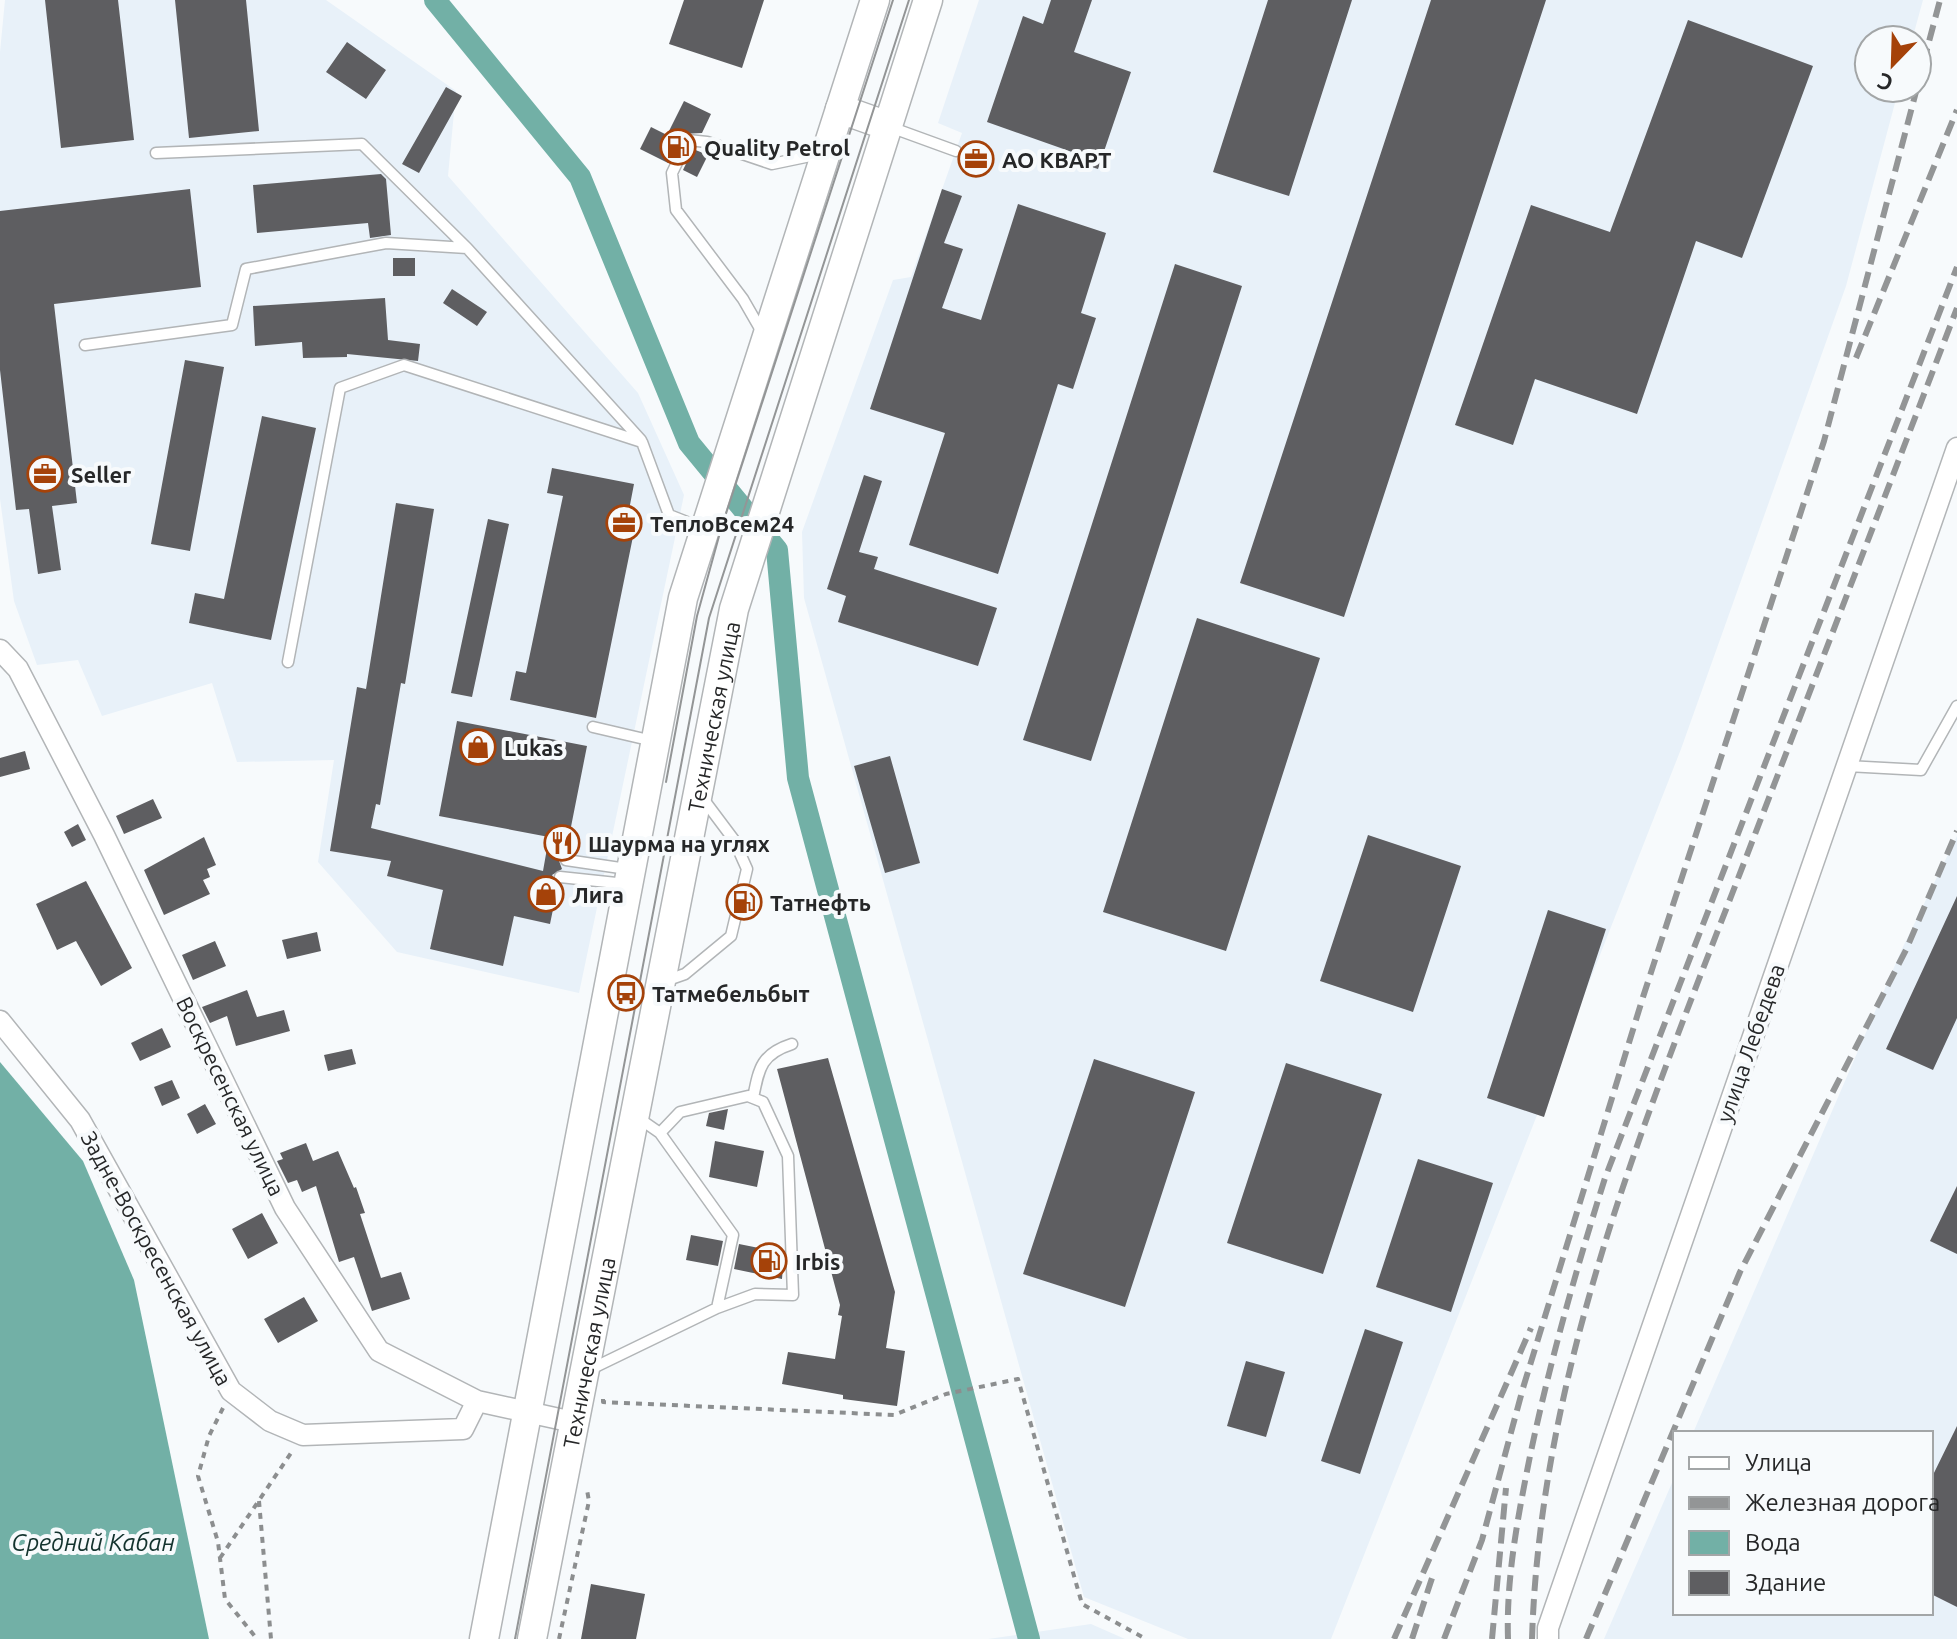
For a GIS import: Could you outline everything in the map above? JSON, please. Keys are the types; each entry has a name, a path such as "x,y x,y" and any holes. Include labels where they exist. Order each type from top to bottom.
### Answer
{"main road":[{"path":"484,1639 683,598 875,0"},
{"name":"Техническая улица","path":"532,1639 573,1422 598,1366 634,1115 734,609 928,0"},
{"path":"840,109 888,126"}],"street":[{"name":"улица Лебедева","path":"1548,1639 1553,1612 1957,448"},
{"name":"Воскресенская улица","path":"0,650 18,669 104,835 285,1208 379,1351 477,1401 573,1422"},
{"name":"Задне-Воскресенская улица","path":"0,1021 80,1120 231,1391 270,1421 303,1435 463,1429 477,1401"}],"lane":[{"path":"888,126 956,151"},
{"path":"766,340 743,299 676,210 672,173 688,140 707,142 772,164 826,153"},
{"path":"156,153 362,144 467,248 642,442 669,515 707,521"},
{"path":"85,345 232,325 246,269 386,243 467,248"},
{"path":"288,662 340,388 404,365 642,442"},
{"path":"642,475 656,479"},
{"path":"1847,766 1921,770 1957,706"},
{"path":"593,727 655,741"},
{"path":"660,983 685,974 731,936 747,869 734,840 698,791"},
{"path":"566,860 629,877"},
{"path":"560,877 629,877"},
{"path":"753,1098 760,1061 775,1049 792,1044"},
{"path":"598,1366 717,1308 755,1294 793,1295 788,1156 763,1102 748,1096 680,1112 660,1133"},
{"path":"634,1115 660,1133 733,1235 717,1308"}],"path":[{"path":"598,1366 603,1402 894,1415 946,1394 1018,1379 1082,1604 1146,1639"},
{"path":"231,1391 209,1436 198,1476 220,1558 225,1599 257,1639"},
{"path":"220,1558 303,1435"},
{"path":"559,1639 589,1501 584,1485"},
{"path":"259,1498 271,1639"}],"shaded area":[{"path":"5,0 326,0 456,91 448,176 638,393 684,495 579,993 397,952 318,862 334,760 237,762 212,683 102,716 78,660 37,665 14,601 0,499 0,52"},
{"path":"979,0 1923,0 1916,24 1853,24 1853,104 1895,104 1846,286 1681,749 1331,1639 1188,1639 1084,1597 804,598 802,532 893,280 911,277 962,133 938,123"},
{"path":"1957,836 1957,1639 1604,1639 1673,1481 1673,1615 1933,1615 1933,1431 1694,1431 1902,949"},
{"path":"1091,1624 1125,1639 988,1639"}],"water":[{"name":"Средний Кабан","path":"0,1062 83,1161 134,1280 209,1639 0,1639"}],"building":[{"path":"45,0 118,0 134,140 61,148"},
{"path":"175,0 246,0 259,131 189,138"},
{"path":"684,0 764,0 742,68 669,44"},
{"path":"1051,0 1092,0 1074,52 1131,72 1098,169 1070,160 1072,152 987,122 1023,16 1043,24"},
{"path":"1268,0 1352,0 1289,196 1213,172"},
{"path":"1431,0 1546,0 1344,617 1240,583"},
{"path":"1688,20 1813,66 1742,258 1696,241 1637,414 1535,379 1513,445 1455,425 1531,205 1610,232"},
{"path":"347,42 386,70 366,99 326,72"},
{"path":"446,87 462,96 419,173 402,164"},
{"path":"684,101 711,114 702,133 683,134 668,163 640,149 651,127 667,135"},
{"path":"693,149 708,155 697,177 683,170"},
{"path":"381,174 386,179 391,235 370,238 368,223 257,233 253,185"},
{"path":"190,189 201,287 54,304 77,503 52,506 61,570 38,574 29,509 16,510 0,370 0,211"},
{"path":"942,189 962,196 944,243 963,249 942,308 981,320 1018,204 1106,233 1081,313 1096,318 1073,389 1058,384 998,574 909,545 945,433 870,409"},
{"path":"393,258 415,258 415,276 393,276"},
{"path":"1175,264 1242,286 1091,761 1023,740"},
{"path":"452,289 487,312 477,326 443,303"},
{"path":"385,298 388,340 420,344 418,361 347,354 347,357 303,358 302,342 255,346 253,306"},
{"path":"185,360 224,367 190,551 151,544"},
{"path":"262,416 316,428 271,640 189,623 195,593 224,599"},
{"path":"552,468 634,484 629,510 638,512 596,718 510,700 516,671 526,673 563,496 547,493"},
{"path":"864,475 882,481 859,552 878,557 874,569 997,608 978,666 838,622 846,596 827,589"},
{"path":"396,503 434,509 405,684 401,683 380,805 376,804 371,828 543,871 549,837 439,816 457,721 587,746 566,852 558,858 562,869 552,875 558,885 550,924 514,916 503,966 430,949 443,890 387,876 391,861 330,851 357,687 366,689"},
{"path":"488,519 509,524 472,697 451,693"},
{"path":"1197,618 1320,658 1226,951 1103,912"},
{"path":"25,751 30,769 0,777 0,758"},
{"path":"890,756 920,863 885,873 854,766"},
{"path":"153,799 162,818 124,834 116,816"},
{"path":"78,824 86,840 72,847 64,832"},
{"path":"1368,835 1461,866 1413,1012 1320,981"},
{"path":"204,837 216,865 207,869 210,877 203,880 210,894 164,915 144,870"},
{"path":"86,881 132,968 101,986 76,941 57,950 36,904"},
{"path":"750,890 757,892 751,917 744,915"},
{"path":"1957,896 1957,1018 1933,1070 1886,1049"},
{"path":"1548,910 1606,929 1544,1117 1487,1098"},
{"path":"317,932 321,951 287,959 282,940"},
{"path":"215,941 226,966 193,980 182,955"},
{"path":"247,990 257,1017 284,1010 290,1031 236,1046 227,1016 210,1023 202,1007"},
{"path":"162,1028 171,1047 140,1061 131,1043"},
{"path":"352,1049 356,1064 328,1071 324,1055"},
{"path":"828,1058 895,1292 886,1348 905,1351 897,1406 843,1399 843,1395 782,1384 788,1352 835,1359 842,1316 838,1315 840,1305 777,1069"},
{"path":"1094,1059 1195,1092 1125,1307 1023,1274"},
{"path":"1286,1063 1382,1094 1323,1274 1227,1243"},
{"path":"172,1080 180,1098 162,1106 154,1087"},
{"path":"205,1104 216,1124 197,1134 187,1114"},
{"path":"728,1109 724,1130 706,1126 709,1113"},
{"path":"715,1141 764,1151 757,1187 709,1177"},
{"path":"306,1143 313,1161 338,1151 365,1213 360,1214 381,1278 401,1272 410,1299 372,1311 354,1257 339,1262 316,1186 302,1192 297,1180 288,1183 277,1161 283,1159 280,1153"},
{"path":"1418,1159 1493,1183 1451,1312 1376,1287"},
{"path":"1957,1186 1957,1254 1930,1241"},
{"path":"262,1213 278,1243 248,1259 232,1229"},
{"path":"691,1235 723,1241 718,1266 686,1260"},
{"path":"739,1244 784,1253 782,1279 734,1269"},
{"path":"304,1297 318,1321 278,1343 264,1319"},
{"path":"1365,1329 1403,1342 1360,1474 1321,1461"},
{"path":"1246,1361 1285,1372 1266,1437 1227,1426"},
{"path":"1957,1426 1957,1607 1933,1595 1933,1475"},
{"path":"591,1584 645,1594 636,1639 581,1639"}],"waterway":[{"path":"435,0 580,177 689,443 777,550 798,778 1029,1639"}],"tram line":[{"path":"666,782 697,616 721,529 893,0"},
{"path":"515,1639 709,618 909,0"}],"railway":[{"path":"1933,26 1940,0"},
{"path":"1444,1639 1482,1540 1523,1388 1643,997 1824,441 1913,104"},
{"path":"1856,358 1957,110"},
{"path":"1508,1639 1511,1570 1530,1456 1564,1316 1605,1178 1957,267"},
{"path":"1532,1639 1539,1542 1554,1446 1574,1352 1600,1259 1663,1075 1957,308"},
{"path":"1673,1431 1740,1272 1906,950 1957,831"},
{"path":"1394,1639 1531,1328"},
{"path":"1586,1639 1673,1432"},
{"path":"1492,1639 1506,1488"},
{"path":"1412,1639 1433,1575"}],"place":[{"name":"Quality Petrol","path":"678,147"},
{"name":"АО КВАРТ","path":"976,159"},
{"name":"Seller","path":"45,474"},
{"name":"ТеплоВсем24","path":"624,523"},
{"name":"Lukas","path":"478,747"},
{"name":"Шаурма на углях","path":"562,843"},
{"name":"Лига","path":"546,894"},
{"name":"Татнефть","path":"744,902"},
{"name":"Татмебельбыт","path":"626,993"},
{"name":"Irbis","path":"769,1261"}]}
